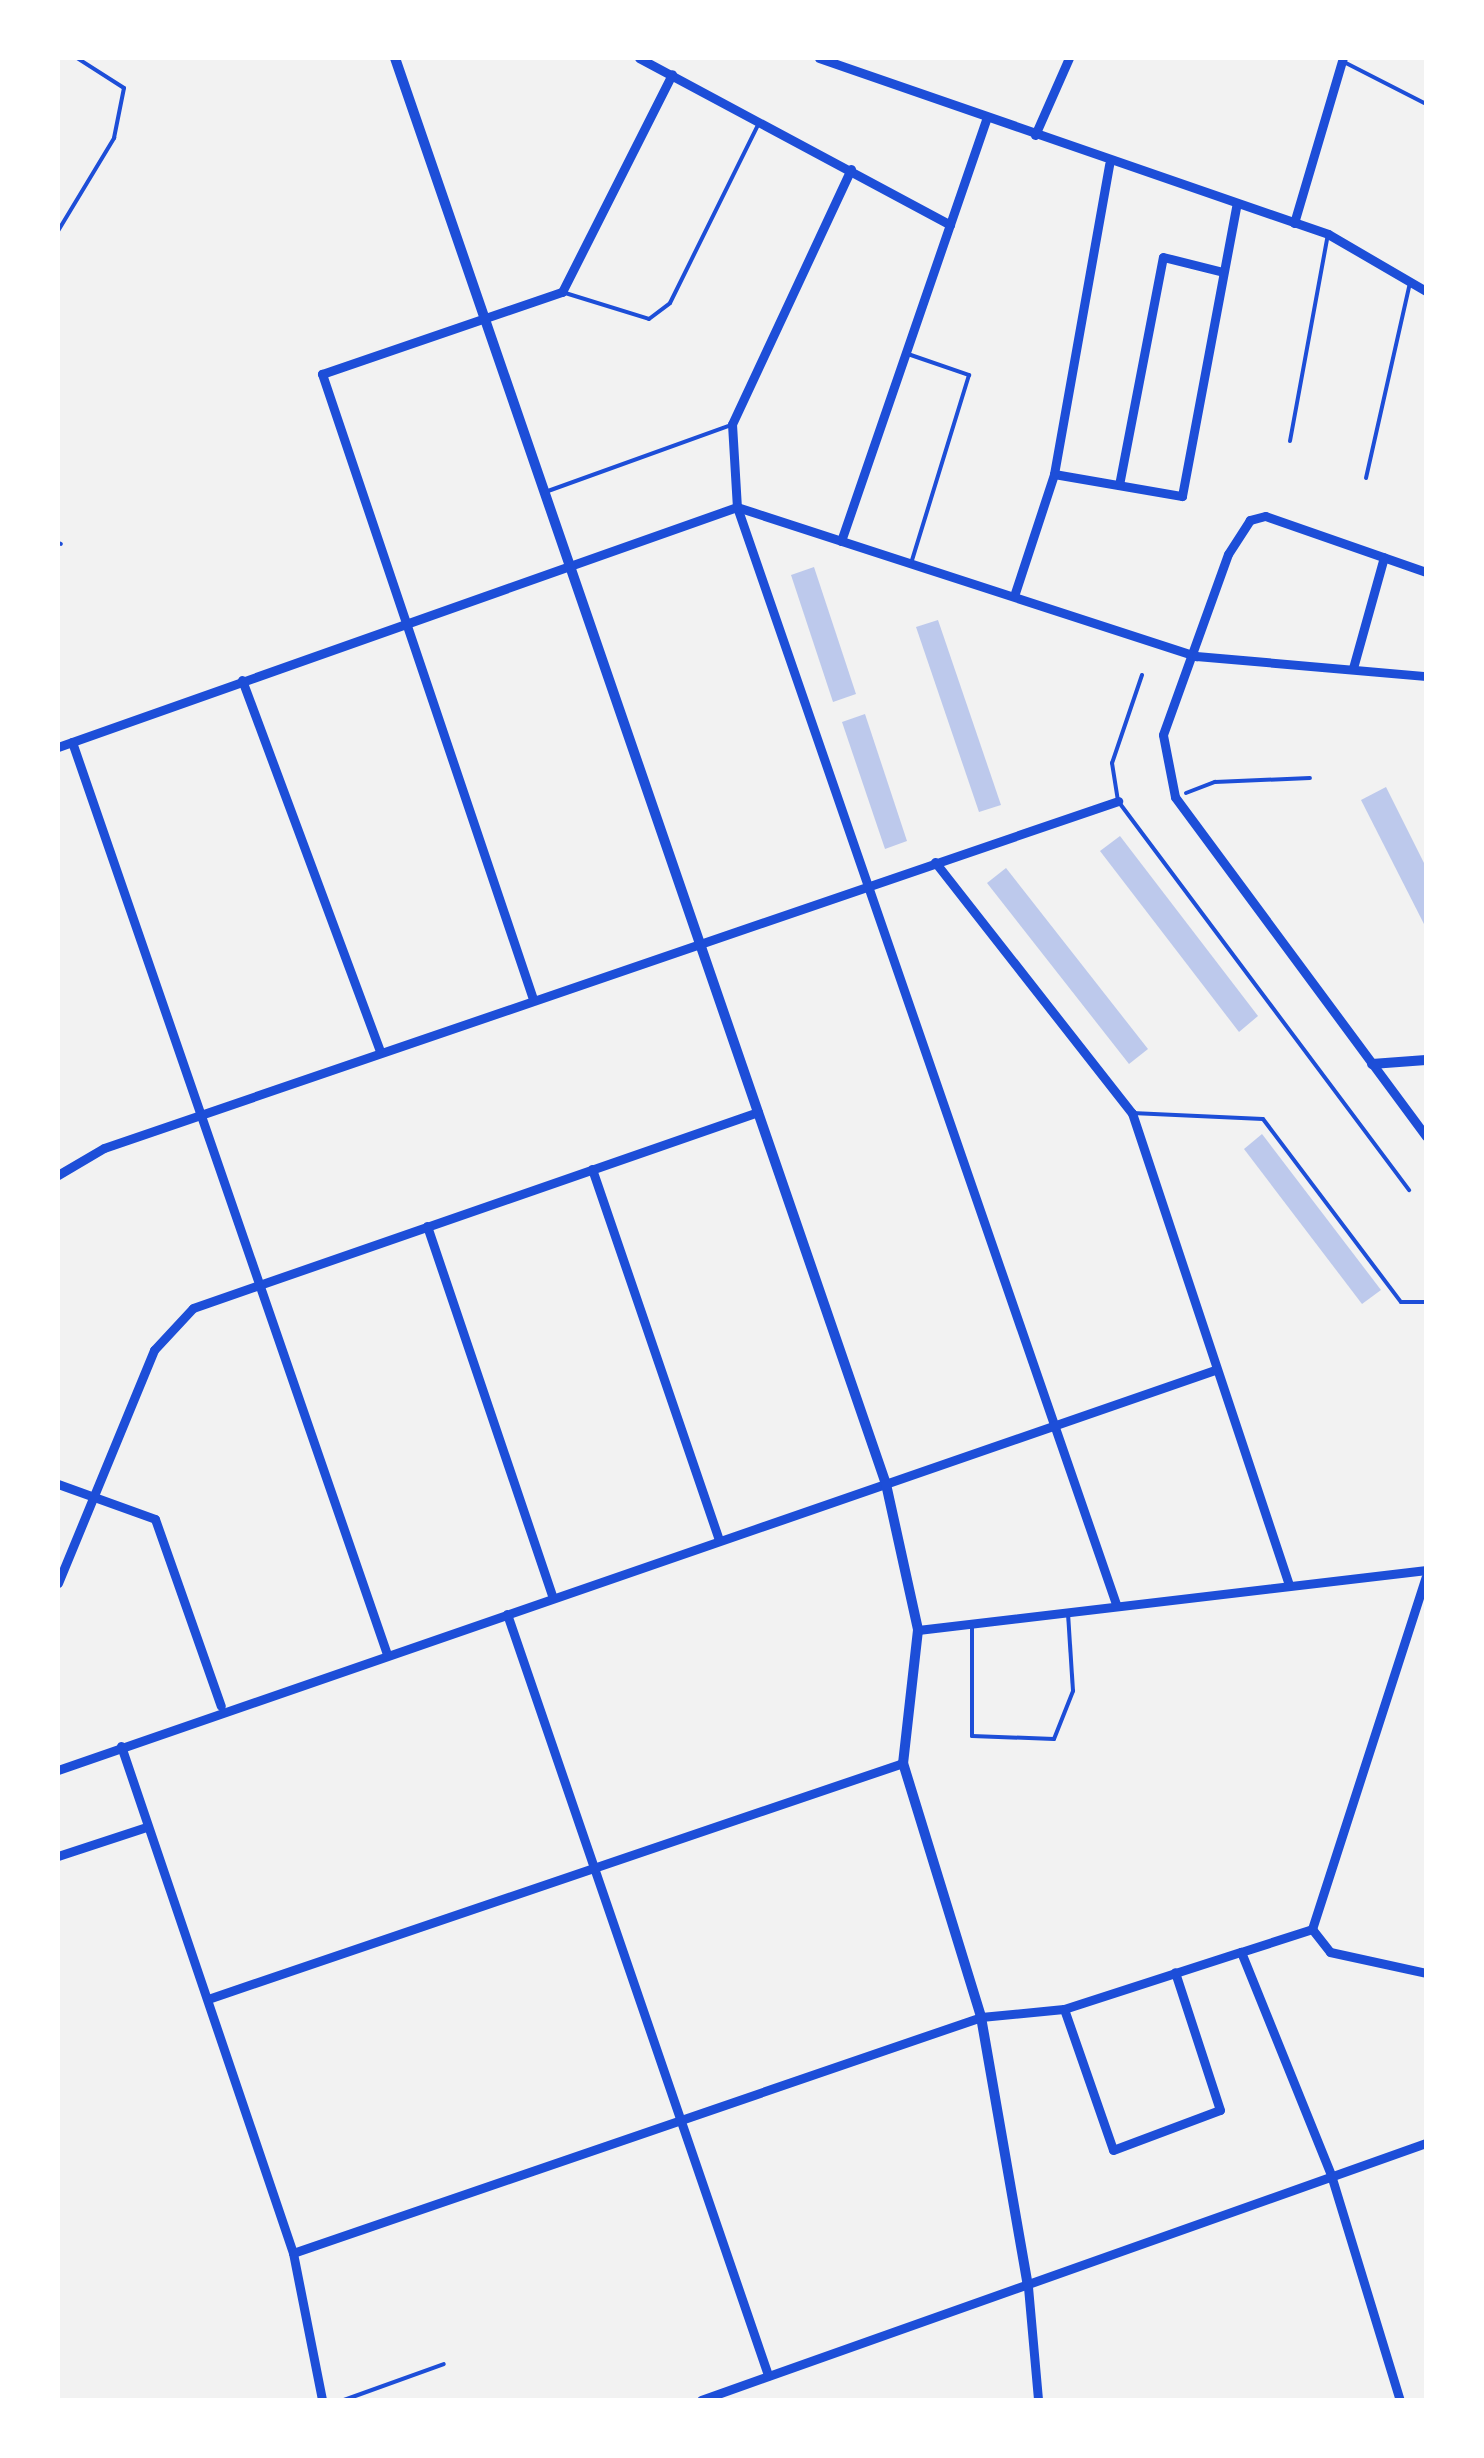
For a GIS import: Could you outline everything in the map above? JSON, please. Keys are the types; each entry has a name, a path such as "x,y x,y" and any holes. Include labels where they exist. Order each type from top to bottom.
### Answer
{"street":[{"path":"395,58 567,568 886,1484 918,1630 903,1764 981,2018 1028,2287 1038,2400"},
{"path":"639,58 950,225"},
{"path":"819,58 1109,164 1328,234 1426,291"},
{"path":"1035,135 1069,58"},
{"path":"1294,223 1341,59"},
{"path":"534,999 402,625 322,374 484,322 562,292 672,74"},
{"path":"841,541 986,120"},
{"path":"1014,596 1054,474 1109,164"},
{"path":"851,169 732,424 737,507 865,882 955,1123 1052,1430 1116,1604"},
{"path":"1054,474 1182,496 1237,203"},
{"path":"1119,485 1163,257 1223,272"},
{"path":"58,747 737,507 1196,656 1426,676"},
{"path":"1426,572 1265,516 1250,520 1228,554 1196,656 1164,736 1175,796 1426,1136"},
{"path":"1352,668 1384,557"},
{"path":"242,680 380,1052"},
{"path":"72,742 387,1654"},
{"path":"58,1176 200,1115 865,882 1118,801"},
{"path":"935,862 1132,1114 1288,1584"},
{"path":"1372,1064 1426,1060"},
{"path":"58,1583 154,1350 194,1308 259,1282 758,1112"},
{"path":"592,1169 719,1540"},
{"path":"427,1226 552,1596"},
{"path":"58,1770 221,1706 1052,1430 1215,1370"},
{"path":"58,1484 155,1519 221,1706"},
{"path":"918,1630 1288,1584 1426,1573 1312,1929"},
{"path":"507,1614 768,2375"},
{"path":"121,1746 293,2254 322,2400"},
{"path":"208,1998 903,1764"},
{"path":"58,1856 146,1827"},
{"path":"293,2254 981,2018 1064,2009 1312,1929"},
{"path":"1312,1929 1330,1952 1426,1973"},
{"path":"1241,1952 1331,2175 1400,2400"},
{"path":"1064,2009 1113,2150 1220,2110 1175,1972"},
{"path":"701,2400 1426,2143"}],"lane":[{"path":"58,230 114,138 124,88 77,58"},
{"path":"1341,59 1426,104"},
{"path":"562,292 648,318 670,302 760,121"},
{"path":"1290,441 1328,234"},
{"path":"1366,478 1410,282"},
{"path":"906,354 968,375 911,563"},
{"path":"543,493 732,424"},
{"path":"1142,675 1112,764 1118,801 1409,1190"},
{"path":"1132,1114 1262,1119 1401,1302 1426,1302"},
{"path":"972,1623 972,1736 1054,1740 1073,1691 1068,1611"},
{"path":"344,2400 444,2364"}],"path":[{"path":"1175,796 1215,782 1310,778"}],"building":[{"path":"814,567 856,694 833,702 791,575"},
{"path":"938,620 1001,805 979,812 916,627"},
{"path":"865,714 907,841 885,849 842,722"},
{"path":"1386,787 1426,867 1426,928 1361,800"},
{"path":"1120,836 1258,1016 1239,1032 1100,851"},
{"path":"1006,868 1148,1049 1129,1064 987,883"},
{"path":"1262,1134 1381,1290 1362,1304 1244,1149"}]}
